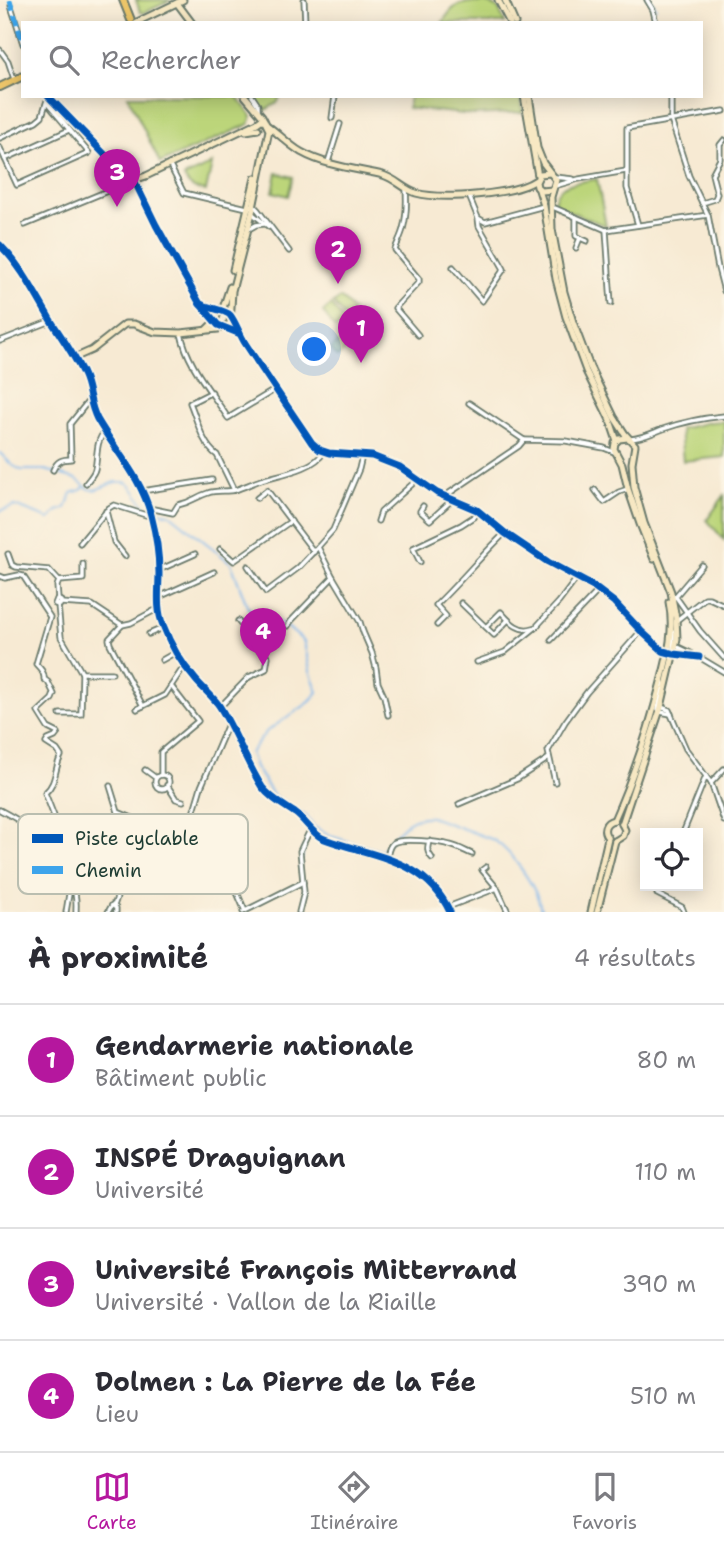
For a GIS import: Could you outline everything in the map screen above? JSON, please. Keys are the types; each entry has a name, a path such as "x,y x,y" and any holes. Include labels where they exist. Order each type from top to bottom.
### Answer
{"main road":[{"path":"123,0 133,21"},
{"path":"0,87 21,77"}],"street":[{"path":"304,0 305,21"},
{"path":"498,0 511,21"},
{"path":"505,0 511,21"},
{"path":"647,0 656,21"},
{"path":"135,21 180,1 191,21"},
{"path":"10,2 21,38"},
{"path":"0,50 8,61 15,80"},
{"path":"206,330 215,321 229,288 266,144 264,127 257,111 247,98"},
{"path":"253,98 258,105 257,111"},
{"path":"332,118 335,98"},
{"path":"526,98 537,148 543,163 553,175 551,201 554,241 564,292 595,377 634,451 634,487 644,523 674,598 673,645 665,680 622,824"},
{"path":"526,98 537,178 562,302 586,371 610,420 639,524 663,580 674,620"},
{"path":"671,98 671,120 689,176 708,215 724,291"},
{"path":"0,148 17,185 89,153 47,99"},
{"path":"0,138 36,121 42,116 47,99"},
{"path":"47,99 134,180 200,304 218,325 238,333"},
{"path":"638,225 626,188 627,128 724,111"},
{"path":"328,162 340,124"},
{"path":"74,358 92,350 125,324 134,324 155,332 181,333 218,329 230,324 232,291 247,230 264,127"},
{"path":"25,225 146,176 239,132 264,127 298,150 328,162 388,177 406,189 420,194 469,196 522,187 546,192 579,179 626,171"},
{"path":"5,159 69,130"},
{"path":"702,203 715,199 717,194 712,174 720,159 720,145 724,140"},
{"path":"169,164 184,193 250,209 267,221 289,251"},
{"path":"522,187 543,172 579,179"},
{"path":"406,189 408,211 395,250 419,282 395,308 418,335"},
{"path":"453,267 482,300 505,269 479,226 469,196"},
{"path":"478,218 485,222 544,206"},
{"path":"555,208 606,229 708,215"},
{"path":"250,209 272,229"},
{"path":"576,217 576,236 587,241"},
{"path":"247,230 264,224"},
{"path":"606,229 611,303"},
{"path":"576,248 580,238"},
{"path":"0,245 22,269 87,384 92,410 135,476 150,512 157,542 159,608 163,628 194,678 220,707 264,790 302,818 310,829 322,837 387,858 423,876 449,910 497,888"},
{"path":"200,304 220,309 230,316 238,333 312,443 324,452 378,458 394,463 433,491 481,512 538,556 599,590 663,651 699,657"},
{"path":"0,341 51,321"},
{"path":"181,333 189,360 228,418 276,389"},
{"path":"212,392 190,403 202,434 217,455 234,490"},
{"path":"53,470 62,459 71,459 70,424 90,400"},
{"path":"469,403 524,440 566,441 617,449 625,458 646,436"},
{"path":"617,449 622,438 646,436 684,423 724,416"},
{"path":"86,483 95,471 96,450 100,436 105,431"},
{"path":"444,497 524,440"},
{"path":"80,543 111,506 173,513 178,505 191,503 209,493 234,490 299,469 322,456 324,452"},
{"path":"247,566 267,592 298,568 333,530 362,456"},
{"path":"378,521 381,512 418,479"},
{"path":"142,491 212,480"},
{"path":"257,498 267,489 314,552"},
{"path":"595,490 604,502 628,489"},
{"path":"423,506 420,511 430,520 452,500"},
{"path":"106,511 114,542 125,556"},
{"path":"420,562 413,548 461,525 481,512"},
{"path":"219,549 234,561 291,521"},
{"path":"437,625 446,615 436,606 505,533"},
{"path":"318,547 360,622 372,653 388,715"},
{"path":"8,554 12,565 50,570 59,581"},
{"path":"159,570 195,554"},
{"path":"59,581 83,579 83,564"},
{"path":"674,598 702,565"},
{"path":"159,597 214,572"},
{"path":"0,576 23,576 50,617 36,664 54,694 38,712 48,728 58,733 46,743 61,756 51,788 45,793 53,814"},
{"path":"288,626 333,577"},
{"path":"477,662 505,652 541,622 577,578"},
{"path":"59,581 57,586 61,637 82,673 81,714 60,714"},
{"path":"551,640 599,590"},
{"path":"674,598 724,658"},
{"path":"674,620 705,598 724,605"},
{"path":"59,602 92,605 122,625"},
{"path":"461,603 494,635 509,620"},
{"path":"143,706 110,644 110,639 122,625 159,608"},
{"path":"675,610 687,613"},
{"path":"486,627 501,612 523,630 531,629 541,622"},
{"path":"220,707 249,677 266,669 268,662 268,657 245,637 244,628 238,621"},
{"path":"149,634 163,628"},
{"path":"555,782 548,751 587,692 641,631"},
{"path":"653,642 673,645 724,672"},
{"path":"162,660 176,652"},
{"path":"137,709 165,695 185,665"},
{"path":"82,673 112,673"},
{"path":"161,775 161,752 198,721 171,686"},
{"path":"658,709 671,714 686,749 711,783 724,821"},
{"path":"591,912 608,838 604,829 614,820 658,709"},
{"path":"193,814 201,787 228,722"},
{"path":"459,804 517,779 549,758"},
{"path":"711,783 724,769"},
{"path":"145,770 156,778"},
{"path":"156,778 161,775"},
{"path":"161,775 168,779 167,785 176,799 183,801"},
{"path":"685,828 706,776"},
{"path":"156,778 158,787 167,785"},
{"path":"110,786 118,812 122,814"},
{"path":"0,810 18,821"},
{"path":"597,912 615,841 624,836 622,824 614,820"},
{"path":"299,912 304,892 300,851 310,829"},
{"path":"608,838 615,841"},
{"path":"387,858 389,848 398,841 429,841 472,854"},
{"path":"429,841 427,849 432,858"},
{"path":"486,867 482,870 497,888 508,912"},
{"path":"238,894 246,911 303,881"},
{"path":"658,891 657,894 682,907 684,912"},
{"path":"66,912 69,894"},
{"path":"76,894 76,912"},
{"path":"116,912 114,906 118,894"},
{"path":"108,912 111,906 114,906"}],"green space":[{"path":"136,0 171,0 144,13 140,12"},
{"path":"483,1 498,8 504,21 443,21 458,5"},
{"path":"129,98 238,98 252,116 249,124 160,163"},
{"path":"256,98 279,98 278,102 263,112"},
{"path":"410,98 521,98 523,112 474,115 408,108"},
{"path":"212,164 206,191 188,184 184,177"},
{"path":"277,173 293,177 288,196 273,192"},
{"path":"597,179 606,226 554,205 558,191 563,187"},
{"path":"341,298 353,311 347,320 333,303"},
{"path":"331,305 344,322 335,329 323,312"},
{"path":"345,336 352,345 337,357 331,349"},
{"path":"724,421 724,457 683,461 680,429"},
{"path":"724,496 724,540 707,520"}],"waterway":[{"path":"651,0 656,8"},
{"path":"0,453 21,470 45,470 76,479 89,489 95,490 115,482 128,483 147,509"},
{"path":"0,511 15,506 49,519 57,511 66,508 72,493 84,487"},
{"path":"152,511 170,514 231,563 248,608 287,627 304,642 318,692 307,704 267,731 250,753 255,767 274,796 306,816 313,826 330,836 381,851 409,822 423,817 431,817 494,840 509,853 524,873 536,894 541,912"},
{"path":"302,859 303,847"}],"marked path":[{"path":"10,0 21,37"}],"cycle path":[{"path":"50,98 112,162 134,180 200,304 218,325 238,333"},
{"path":"0,245 21,271 76,360 85,379 97,419 147,501 156,536 159,606 166,632 186,667 220,707 262,787 322,838 409,868 432,886 450,912"},
{"path":"200,304 230,315 245,343 312,443 320,450 372,456 400,467 437,493 477,510 548,562 593,586 614,602 663,651 699,657"}],"place":[{"name":"Université François Mitterrand","path":"117,207"},
{"name":"INSPÉ Draguignan","path":"338,284"},
{"name":"Gendarmerie nationale","path":"361,363"},
{"name":"Dolmen : La Pierre de la Fée","path":"263,666"}]}
